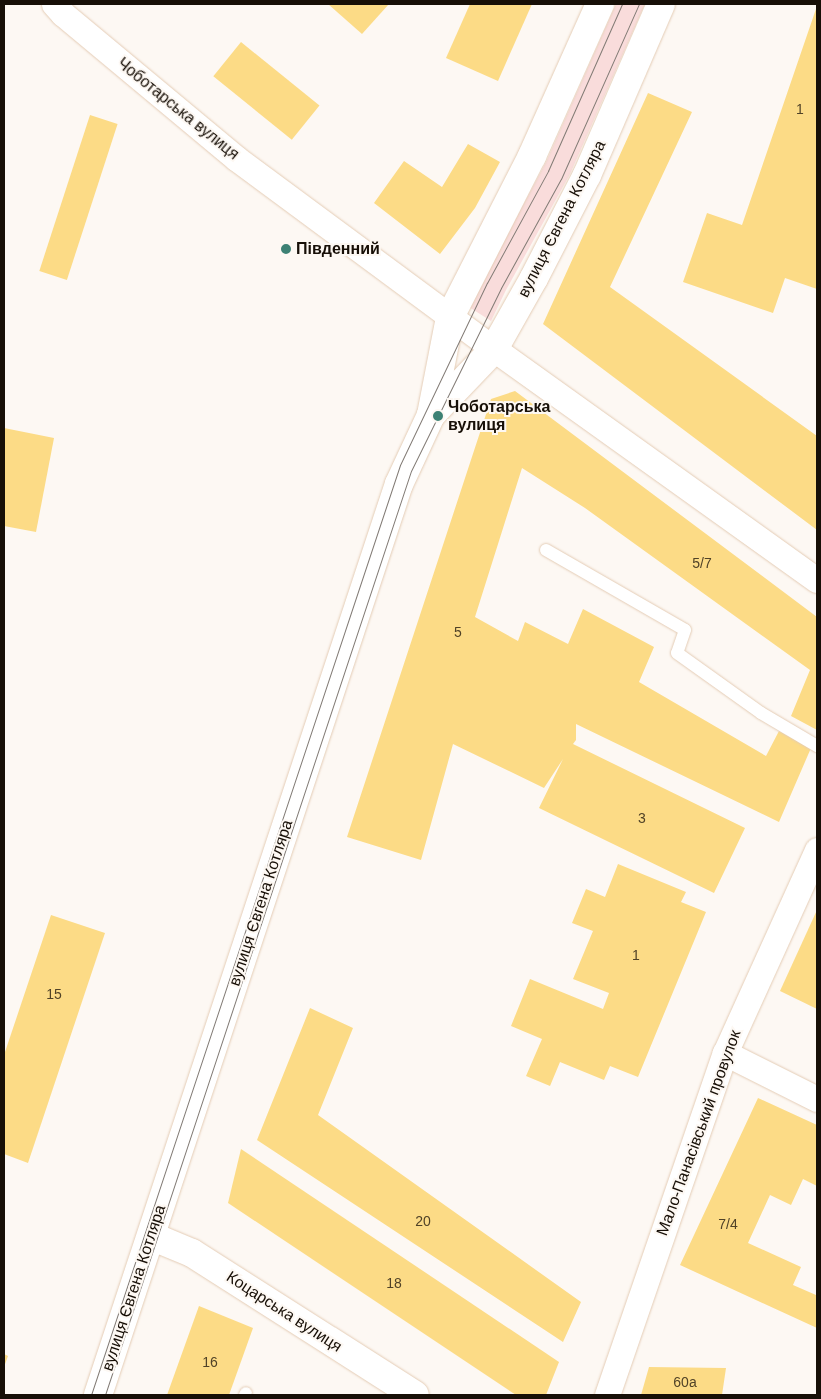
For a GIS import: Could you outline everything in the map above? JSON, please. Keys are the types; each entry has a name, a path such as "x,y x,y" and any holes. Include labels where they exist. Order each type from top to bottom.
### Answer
{"main road":[{"name":"вулиця Євгена Котляра","path":"98,1395 400,484 431,415 450,317 532,156 600,4"},
{"name":"вулиця Євгена Котляра","path":"431,415 494,350 534,278 587,175 661,4"},
{"name":"Коцарська вулиця","path":"151,1236 192,1253 414,1395"}],"street":[{"name":"Чоботарська вулиця","path":"54,4 63,14 238,159 494,350 817,580"},
{"name":"Мало-Панасівський провулок","path":"607,1395 725,1053 817,850"},
{"path":"725,1053 817,1098"}],"lane":[{"path":"546,550 685,630 677,652 761,713 817,746"}],"shaded area":[{"path":"616,4 645,4 570,174 491,321 469,307 546,162"}],"building":[{"path":"328,4 389,4 362,34"},
{"path":"470,4 532,4 498,81 446,58"},
{"path":"817,6 817,289 785,278 773,313 683,282 707,213 742,225"},
{"path":"241,42 319,106 292,140 213,76"},
{"path":"648,93 692,112 610,287 817,436 817,530 543,324"},
{"path":"90,115 118,124 67,280 39,271"},
{"path":"468,144 500,162 475,208 440,254 374,203 404,161 442,187"},
{"path":"515,391 817,617 817,730 791,716 810,670 585,508 522,468 475,617 518,641 525,622 568,644 583,609 654,647 639,682 766,756 779,731 811,748 779,822 576,724 576,740 573,744 745,828 714,893 539,808 563,759 544,788 453,744 421,860 347,837 491,399"},
{"path":"4,428 54,438 36,532 4,526"},
{"path":"618,864 686,892 681,902 706,912 638,1077 610,1066 604,1080 560,1062 550,1086 526,1076 542,1039 511,1026 530,979 603,1009 609,993 573,979 593,931 572,923 586,889 605,897"},
{"path":"817,910 817,1009 780,991"},
{"path":"51,915 105,933 28,1163 4,1154 4,1055"},
{"path":"310,1008 353,1028 318,1115 581,1302 563,1342 257,1140"},
{"path":"758,1098 817,1125 817,1186 803,1179 791,1205 770,1195 748,1243 801,1267 793,1285 816,1295 817,1292 817,1328 680,1265"},
{"path":"241,1149 559,1362 546,1395 516,1395 228,1203"},
{"path":"199,1306 253,1328 229,1395 167,1395"},
{"path":"4,1354 8,1356 4,1367"},
{"path":"649,1367 726,1368 722,1395 641,1395"}],"tram line":[{"path":"91,1395 400,465 487,283 548,171 622,4"},
{"path":"105,1395 411,471 501,288 561,179 639,4"}],"place":[{"name":"Південний","path":"286,249"},
{"name":"Чоботарська вулиця","path":"438,416"}]}
